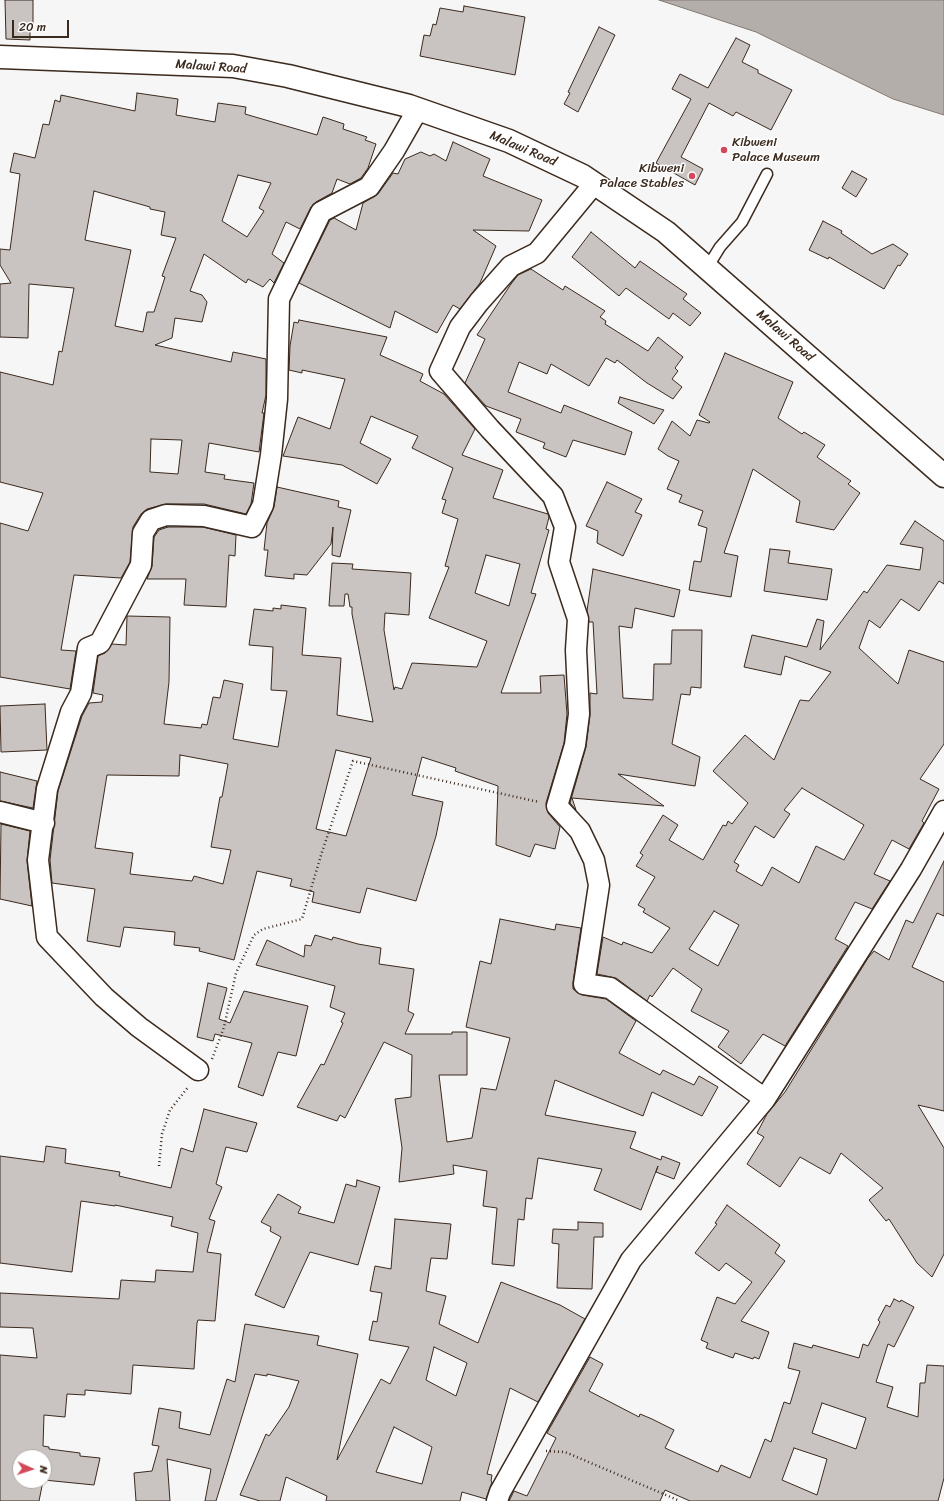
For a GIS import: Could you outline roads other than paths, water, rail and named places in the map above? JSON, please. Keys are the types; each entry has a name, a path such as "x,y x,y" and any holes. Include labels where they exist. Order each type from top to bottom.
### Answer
{"main road":[{"name":"Malawi Road","path":"0,57 233,66 288,76 418,109 508,141 583,176 666,232 944,476"}],"street":[{"path":"198,1070 139,1027 104,997 47,937 38,860 44,823 47,789 71,712 81,693 88,648 100,643 141,565 143,533 151,520 166,515 204,516 252,527 263,505 277,399 279,299 321,212 369,187 394,150 418,109"},
{"path":"594,184 537,253 511,266 479,302 460,327 440,371 490,429 553,496 565,527 559,562 578,619 576,650 579,714 575,745 557,806 580,831 594,860 599,885 584,984 610,988 765,1098"},
{"path":"498,1501 500,1492 631,1260 765,1098 911,869 944,811"},
{"path":"0,812 44,823"}],"lane":[{"path":"707,268 720,247 742,222 768,174"}],"place":[{"name":"Kibweni Palace Museum","path":"724,150"},
{"name":"Kibweni Palace Stables","path":"692,176"}]}
